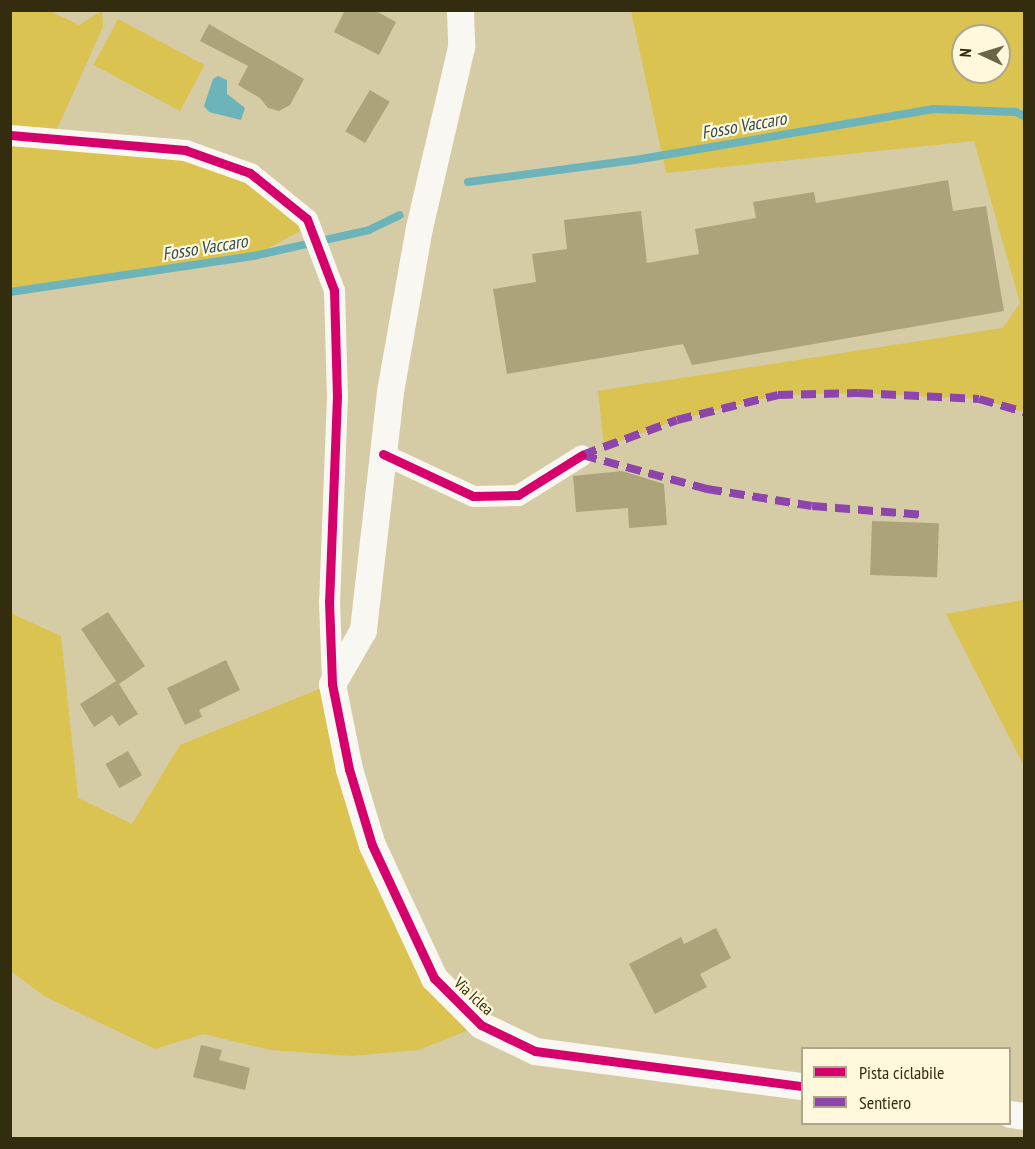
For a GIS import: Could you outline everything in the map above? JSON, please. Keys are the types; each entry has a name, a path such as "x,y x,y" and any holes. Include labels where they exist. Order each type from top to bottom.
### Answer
{"street":[{"path":"332,684 363,630 383,454 419,226 461,47 460,10"},
{"path":"10,135 185,150 250,173 307,219 334,290 337,396 329,601 332,684"},
{"path":"383,454 473,496 518,495 582,455"},
{"name":"Via Iclea","path":"332,684 349,769 372,845 434,978 481,1025 535,1051 801,1086"}],"shaded area":[{"path":"11,11 50,11 79,25 102,11 103,27 53,138 185,150 250,173 310,226 253,256 11,292"},
{"path":"631,11 1024,11 1024,412 979,399 858,393 778,395 677,420 604,447 598,391 1003,328 1020,303 974,141 666,173"},
{"path":"118,19 205,65 180,111 94,65"},
{"path":"1024,600 1024,766 946,614"},
{"path":"10,613 61,636 78,798 132,824 180,745 332,684 349,769 433,977 481,1025 419,1050 351,1056 271,1050 203,1034 155,1049 44,996 11,971"}],"water":[{"path":"218,76 227,80 227,94 245,108 241,120 209,112 204,106 213,79"}],"building":[{"path":"345,10 374,10 396,22 379,55 334,32"},
{"path":"209,24 304,79 290,105 279,111 268,108 260,98 238,85 248,66 200,41"},
{"path":"370,90 390,102 365,143 345,131"},
{"path":"948,180 953,211 986,206 1004,311 692,365 683,344 507,374 493,289 536,282 532,254 567,249 564,220 641,211 647,263 699,254 695,229 756,218 753,202 814,192 816,203"},
{"path":"622,471 664,484 667,525 629,528 628,508 576,512 573,476"},
{"path":"872,521 939,523 937,577 870,575"},
{"path":"108,612 145,666 119,684 138,714 119,726 112,715 94,727 80,704 116,681 81,629"},
{"path":"226,660 240,690 199,710 202,717 185,725 167,688"},
{"path":"128,751 142,775 119,788 105,764"},
{"path":"716,928 731,958 700,974 707,987 655,1014 629,964 681,937 684,944"},
{"path":"201,1045 222,1050 219,1060 250,1068 245,1090 193,1077"}],"waterway":[{"name":"Fosso Vaccaro","path":"468,182 635,160 934,109 1016,112 1024,116"},
{"name":"Fosso Vaccaro","path":"10,292 253,256 369,230 400,215"}],"marked path":[{"path":"582,455 677,420 778,395 858,393 979,399 1024,412"},
{"path":"582,455 707,489 812,506 925,515"}],"cycle path":[{"path":"10,135 185,150 250,173 307,219 334,290 337,396 329,601 332,684 349,769 372,845 434,978 481,1025 535,1051 801,1086"},
{"path":"383,454 473,496 518,495 582,455"}]}
